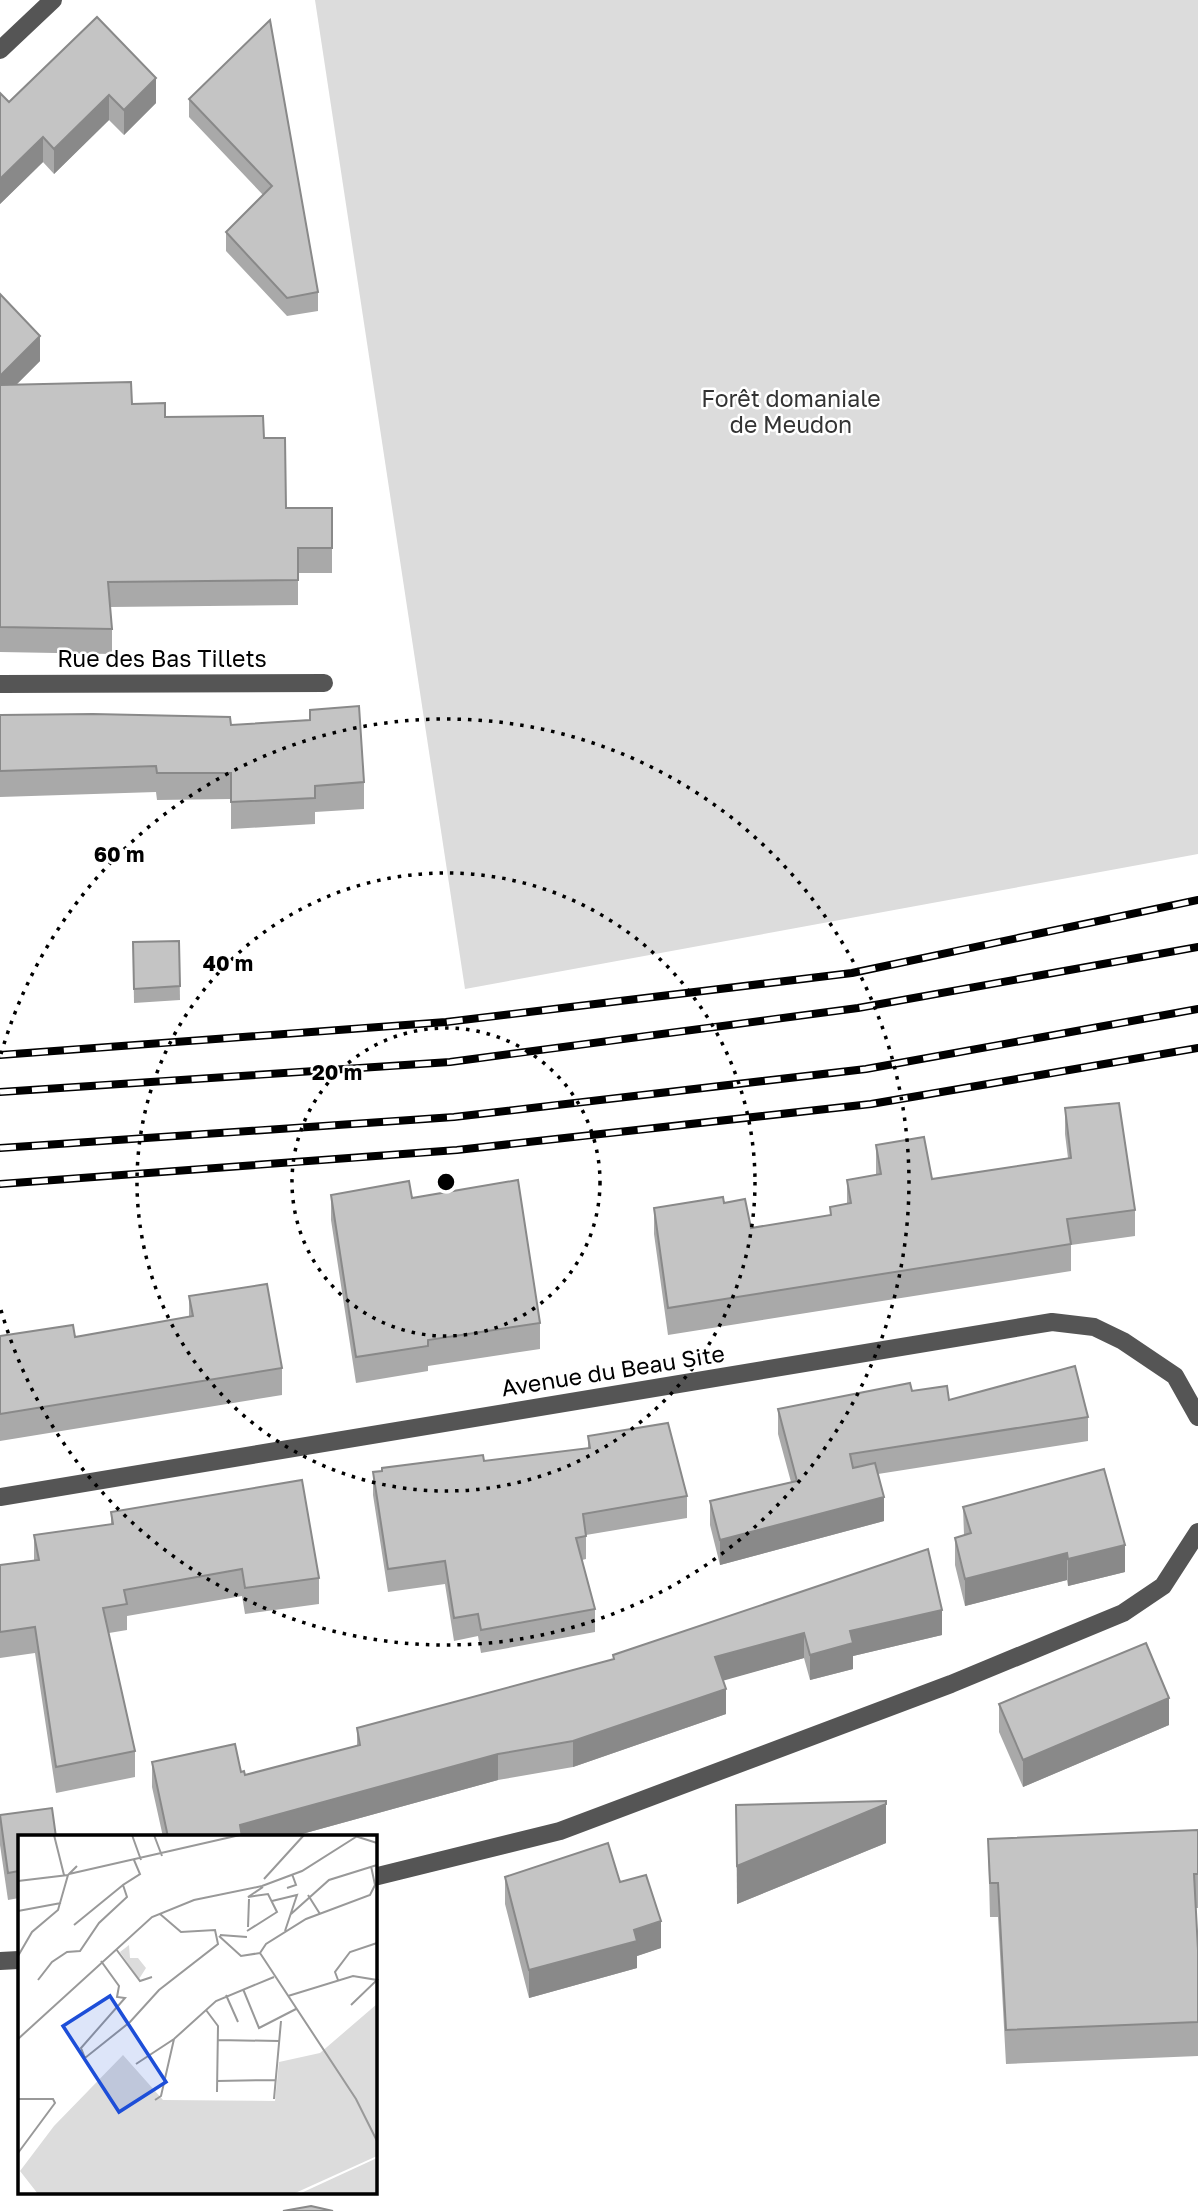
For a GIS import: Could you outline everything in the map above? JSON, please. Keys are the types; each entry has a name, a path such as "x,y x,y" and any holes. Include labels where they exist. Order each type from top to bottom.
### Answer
{"street":[{"path":"0,50 52,0"},
{"name":"Rue des Bas Tillets","path":"0,684 324,683"},
{"name":"Avenue du Beau Site","path":"0,1497 1052,1322 1094,1327 1123,1341 1175,1376 1198,1417"},
{"path":"376,1876 560,1830 951,1684 1122,1613 1163,1586 1198,1532"},
{"path":"0,1961 18,1960"}],"green space":[{"name":"Forêt domaniale de Meudon","path":"315,0 1198,0 1198,854 465,989"}],"building":[{"path":"97,17 156,78 124,110 109,95 54,149 43,137 0,179 0,93 9,102"},
{"path":"270,20 318,292 287,298 226,232 272,186 189,99"},
{"path":"0,294 40,336 0,376"},
{"path":"131,382 132,404 165,403 165,417 263,416 264,438 285,438 286,508 332,508 332,548 298,548 298,580 108,582 112,629 0,627 0,385"},
{"path":"359,706 364,782 315,786 315,798 231,802 231,773 157,773 156,766 0,771 0,715 230,717 231,725 310,720 310,710"},
{"path":"179,941 180,986 134,989 133,942"},
{"path":"1119,1103 1135,1210 1067,1219 1071,1244 668,1308 654,1208 723,1197 724,1203 745,1199 751,1228 831,1215 830,1207 851,1203 847,1180 881,1174 876,1145 924,1137 932,1179 1071,1158 1065,1108"},
{"path":"518,1180 540,1323 428,1340 428,1346 356,1357 331,1195 409,1181 412,1198"},
{"path":"267,1284 282,1368 0,1414 0,1336 73,1325 75,1337 193,1316 189,1296"},
{"path":"1075,1366 1088,1417 850,1454 853,1468 875,1463 884,1497 720,1540 710,1501 797,1481 778,1409 910,1383 912,1391 947,1386 949,1400"},
{"path":"668,1423 687,1496 583,1514 586,1536 576,1538 595,1609 481,1630 478,1614 454,1618 445,1561 388,1569 373,1472 382,1471 382,1468 483,1455 484,1461 590,1448 588,1436"},
{"path":"1104,1469 1125,1545 1068,1559 1067,1553 965,1579 955,1538 971,1533 963,1507"},
{"path":"302,1480 319,1578 245,1588 242,1569 124,1590 127,1604 103,1608 135,1751 56,1767 35,1627 0,1632 0,1565 39,1560 34,1535 113,1524 111,1512"},
{"path":"928,1549 942,1610 850,1631 853,1643 810,1655 804,1633 715,1657 726,1689 573,1741 498,1754 240,1825 242,1835 168,1835 152,1762 235,1744 241,1772 244,1771 245,1775 360,1745 357,1728 614,1659 613,1655"},
{"path":"1146,1643 1169,1698 1023,1760 999,1704"},
{"path":"886,1801 886,1804 737,1866 736,1805"},
{"path":"52,1808 56,1835 18,1835 18,1871 8,1873 0,1815"},
{"path":"1198,1830 1198,1874 1194,1874 1198,2022 1006,2030 998,1883 990,1883 988,1839"},
{"path":"608,1843 620,1882 646,1875 661,1921 634,1930 637,1941 529,1970 505,1877"},
{"path":"311,2206 333,2211 283,2211"}],"railway":[{"path":"0,1055 446,1022 852,973 1198,900"},
{"path":"0,1092 450,1062 858,1008 1198,947"},
{"path":"0,1148 454,1117 866,1069 1198,1009"},
{"path":"0,1184 457,1150 871,1104 1198,1048"}]}
